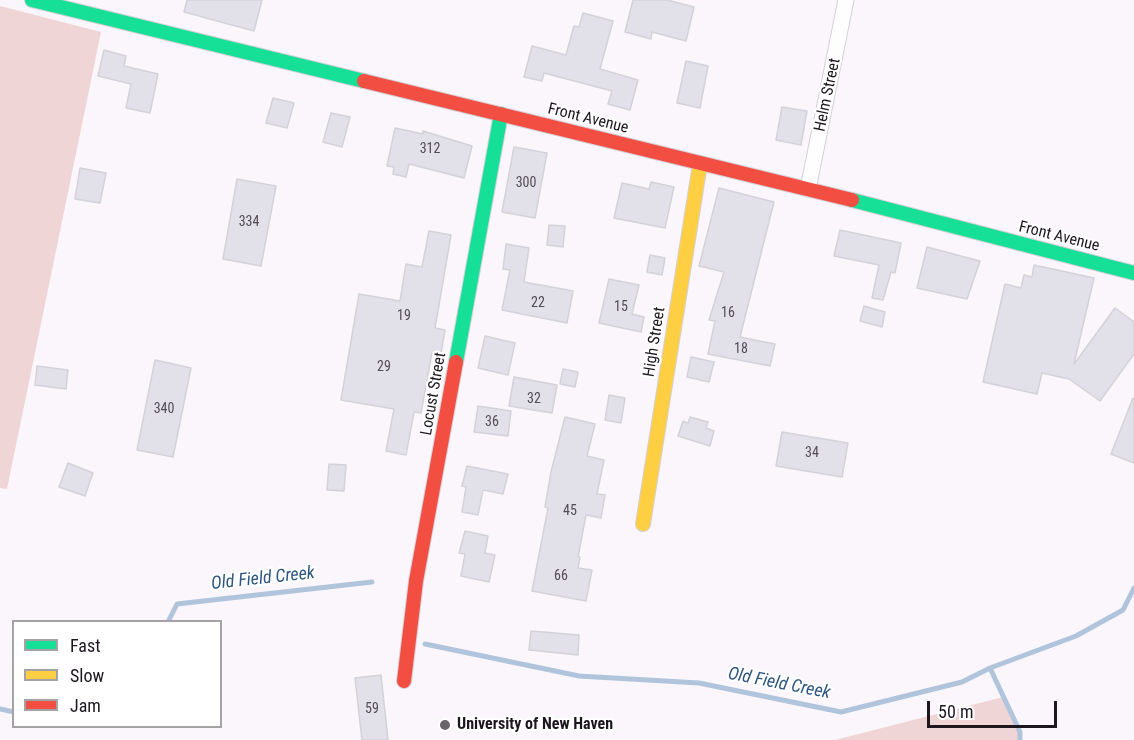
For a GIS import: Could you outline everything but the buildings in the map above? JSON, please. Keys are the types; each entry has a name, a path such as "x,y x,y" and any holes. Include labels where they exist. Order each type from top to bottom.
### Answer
{"street":[{"name":"Front Avenue","path":"32,0 808,189 1134,273"},
{"name":"Helm Street","path":"808,189 846,0"},
{"name":"Locust Street","path":"405,681 416,580 501,114"},
{"name":"High Street","path":"643,524 700,164"}],"shaded area":[{"path":"0,6 101,32 7,489 0,488"},
{"path":"1003,697 1020,732 1020,740 835,740"}],"waterway":[{"name":"Old Field Creek","path":"169,620 177,604 372,582"},
{"name":"Old Field Creek","path":"425,644 579,676 699,683 841,712 962,682 990,668 1076,636 1123,610 1134,588"},
{"path":"990,668 1020,732 1020,740"},
{"name":"Old Field Creek","path":"0,709 12,712"}],"traffic: fast":[{"path":"32,0 364,81"},
{"path":"456,362 501,114"},
{"path":"852,200 1134,273"}],"traffic: slow":[{"path":"643,524 700,164"}],"traffic: jam":[{"path":"364,81 852,200"},
{"path":"404,681 416,581 456,362"}],"place":[{"name":"University of New Haven","path":"445,725"}]}
